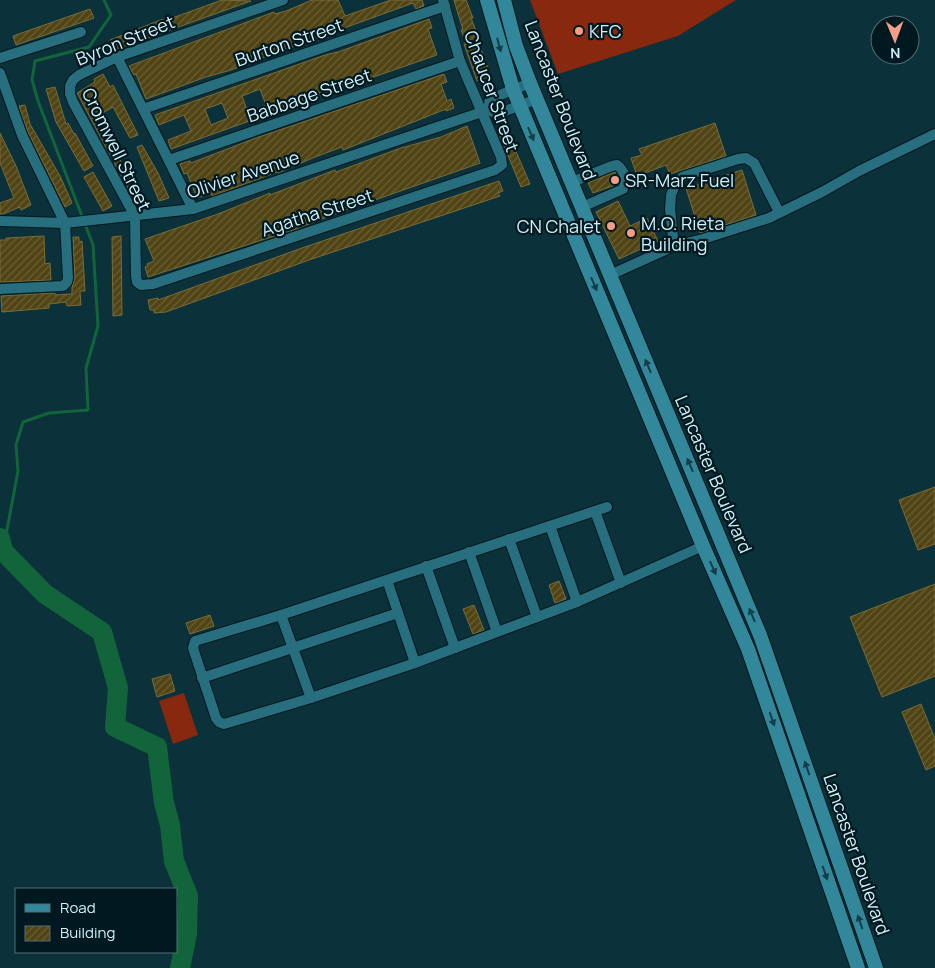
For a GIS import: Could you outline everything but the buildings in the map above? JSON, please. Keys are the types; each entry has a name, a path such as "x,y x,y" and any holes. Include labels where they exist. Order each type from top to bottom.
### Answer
{"main road":[{"name":"Lancaster Boulevard","path":"487,0 513,90 703,546 748,649 858,968"},
{"name":"Lancaster Boulevard","path":"504,0 516,46 530,82 760,635 876,968"},
{"path":"640,394 657,386"}],"street":[{"name":"Byron Street","path":"70,86 79,75 117,57 282,0"},
{"name":"Chaucer Street","path":"444,3 460,60 485,111 502,165"},
{"name":"Burton Street","path":"143,109 444,3"},
{"path":"0,58 81,32"},
{"path":"117,57 193,209"},
{"name":"Babbage Street","path":"169,160 460,60"},
{"path":"0,73 22,135 70,223 68,278 66,284 58,287 0,289"},
{"name":"Olivier Avenue","path":"485,111 490,99 530,82"},
{"name":"Cromwell Street","path":"70,86 73,102 135,216 136,276 137,282 141,285"},
{"name":"Olivier Avenue","path":"0,222 70,223 193,209 485,111 497,114 537,99"},
{"path":"610,275 674,246 703,239 768,218 935,134"},
{"path":"674,246 670,209 671,195 682,177 746,158 754,163 779,212"},
{"name":"Agatha Street","path":"141,285 153,284 182,275 495,170 502,165"},
{"path":"572,182 617,165 626,180 622,190 582,208"},
{"path":"606,507 281,615 195,641 193,648 216,718 224,724 311,698 415,663 577,602 703,546"},
{"path":"595,511 621,583"},
{"path":"550,526 577,602"},
{"path":"509,539 537,617"},
{"path":"469,552 497,632"},
{"path":"426,566 455,648"},
{"path":"387,580 415,663"},
{"path":"202,678 398,613"},
{"path":"281,615 311,698"}],"shaded area":[{"path":"530,0 736,0 678,36 558,74"},
{"path":"184,693 198,735 173,744 159,701"}],"waterway":[{"path":"3,551 18,471 16,445 23,422 49,413 88,410 86,368 98,326 93,245 38,101 32,80 35,61 89,47 111,15 104,0"},
{"path":"0,538 3,551 45,594 102,632 118,688 115,727 157,747 174,861 188,896 187,934 180,968"}],"place":[{"name":"KFC","path":"579,31"},
{"name":"SR-Marz Fuel","path":"615,180"},
{"name":"CN Chalet","path":"611,226"},
{"name":"M.O. Rieta Building","path":"631,233"}]}
